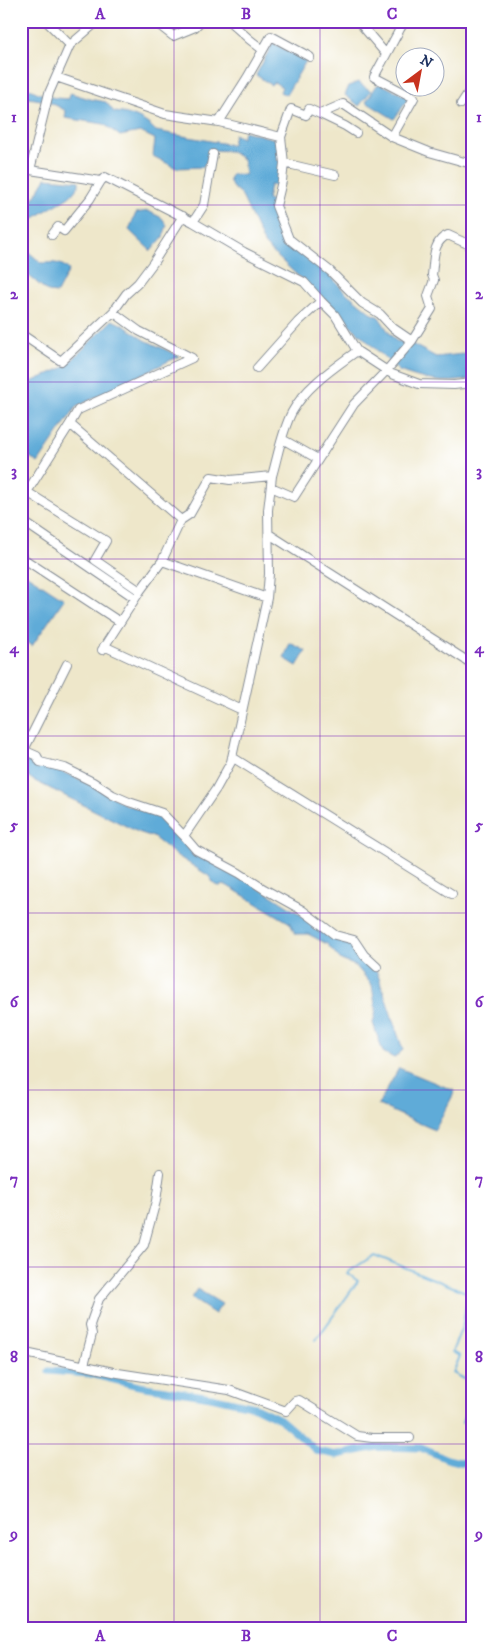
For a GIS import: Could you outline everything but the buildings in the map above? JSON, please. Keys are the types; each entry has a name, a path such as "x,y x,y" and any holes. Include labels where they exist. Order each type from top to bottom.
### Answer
{"street":[{"path":"21,29 25,21"},
{"path":"46,21 70,45"},
{"path":"30,170 49,94 70,45 98,21"},
{"path":"154,21 173,36 195,27 201,21"},
{"path":"229,21 263,50"},
{"path":"358,21 386,54"},
{"path":"392,21 400,29"},
{"path":"392,138 414,98 374,77 405,21"},
{"path":"218,122 271,36 310,57"},
{"path":"56,77 165,114 218,122 281,137"},
{"path":"461,104 472,87"},
{"path":"320,114 343,104 392,138 429,152 468,163 472,167"},
{"path":"356,133 309,109 306,115 291,109 281,137 284,163 276,206 289,239 330,270 362,303 380,314 393,328 411,341"},
{"path":"193,222 204,205 213,154"},
{"path":"284,163 335,175"},
{"path":"21,168 101,181"},
{"path":"52,235 58,228 64,231 106,177 183,216 244,252 304,282 335,315 357,351 404,379 419,384 454,385 472,383"},
{"path":"21,334 61,361 112,312 148,269 183,216"},
{"path":"271,487 294,496 354,404 389,369 411,341 432,310 428,296 434,280 432,275 436,245 441,238 448,236 472,246"},
{"path":"257,368 298,322 321,301"},
{"path":"112,312 139,330 192,358 78,410 27,492 106,541 95,560 137,595"},
{"path":"184,836 216,789 231,762 267,598 269,574 268,510 272,476 282,439 292,413 302,398 328,372 357,351"},
{"path":"70,424 181,520"},
{"path":"282,439 318,460"},
{"path":"242,710 103,648 137,595 162,561 181,520 190,514 211,477 230,480 272,476"},
{"path":"21,520 137,595"},
{"path":"269,534 472,664"},
{"path":"21,557 120,622"},
{"path":"162,561 267,598"},
{"path":"67,664 23,750 37,756 40,762 65,768 93,782 113,795 162,813 202,855 252,880 264,889 302,910 335,934 354,940 364,955 377,967"},
{"path":"232,757 452,894"},
{"path":"84,1365 92,1334 90,1325 99,1299 144,1245 156,1201 160,1173"},
{"path":"21,1352 166,1382 229,1390 286,1411 299,1400 358,1436 410,1438"}],"water":[{"path":"273,43 306,61 286,95 280,92 282,87 274,82 271,85 256,75"},
{"path":"358,82 371,91 359,106 345,95 349,86"},
{"path":"21,84 38,93 55,98 69,99 70,93 106,102 114,112 137,117 156,131 232,145 234,134 242,138 244,131 279,140 281,162 279,186 270,185 267,200 274,202 276,219 290,244 326,271 343,290 371,313 379,317 396,341 410,343 436,357 472,353 472,379 435,381 399,371 265,245 241,194 232,187 229,179 232,174 245,175 243,159 230,151 213,150 203,167 176,168 153,156 155,139 140,132 120,136 104,124 65,118 66,111 56,105 45,101 21,98"},
{"path":"381,84 396,92 396,98 409,98 394,119 366,102 377,85"},
{"path":"46,178 79,181 79,185 69,197 31,221 21,233 21,219"},
{"path":"148,211 162,218 167,225 163,237 151,251 129,230 136,213"},
{"path":"21,245 41,263 59,264 69,270 57,293 48,292 21,269"},
{"path":"112,320 145,340 179,356 76,407 38,463 21,450 21,399 31,382 65,367"},
{"path":"21,571 64,599 32,646 21,639"},
{"path":"290,643 306,651 297,666 284,658"},
{"path":"21,755 93,785 126,805 151,811 166,820 178,837 200,855 255,885 332,935 352,943 377,972 403,1050 394,1058 383,1052 373,1023 376,1011 372,985 356,966 341,960 327,944 308,934 295,934 290,923 226,885 219,886 214,884 209,876 176,855 153,837 138,832 33,780 21,771"},
{"path":"399,1068 455,1091 435,1130 378,1105"},
{"path":"197,1289 222,1304 215,1314 191,1298"}],"waterway":[{"path":"316,1340 358,1281 347,1273 374,1255 468,1293 463,1324"},
{"path":"472,1329 463,1324 452,1352 460,1356 453,1373 472,1383"},
{"path":"49,1371 90,1374 139,1386 211,1397 255,1407 280,1419 317,1451 337,1455 377,1447 421,1448 447,1459 464,1463 472,1460"},
{"path":"462,1423 472,1395"}]}
